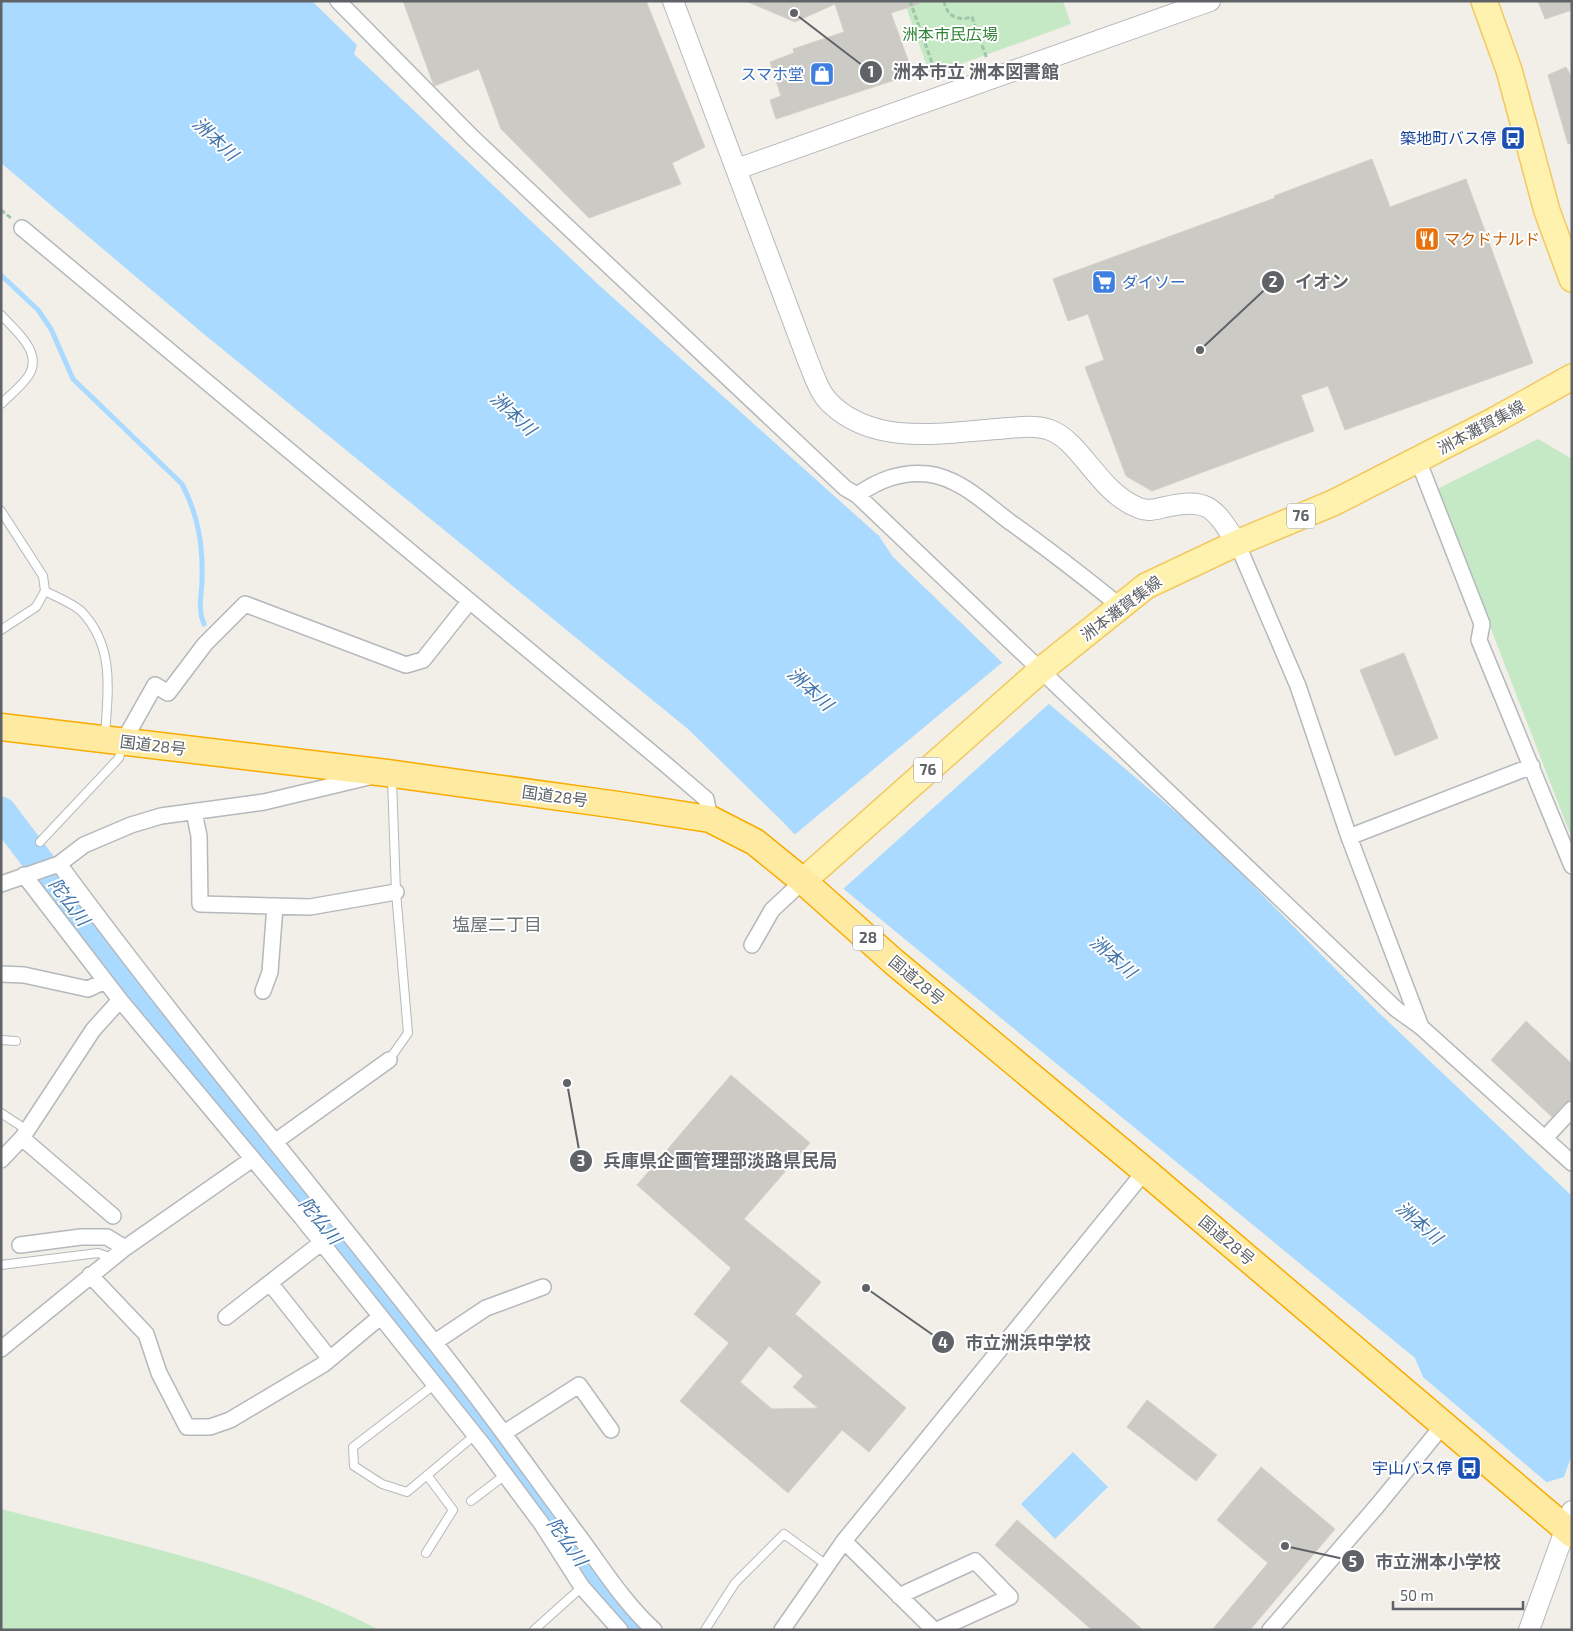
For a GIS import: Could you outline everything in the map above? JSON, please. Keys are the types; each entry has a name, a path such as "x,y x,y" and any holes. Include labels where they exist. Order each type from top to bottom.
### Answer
{"highway":[{"name":"国道28号","path":"1,728 390,773 710,820 755,842 810,875 894,962 1444,1424 1570,1525"}],"main road":[{"path":"1484,1 1509,70 1548,211 1572,279"},
{"path":"1499,1 1519,56 1572,270"},
{"name":"洲本灘賀集線","path":"810,875 1041,670 1146,586 1169,573 1236,543 1333,503 1418,460 1572,377"}],"street":[{"path":"338,1 472,137 845,488 857,495 1396,1009 1422,1027 1572,1163"},
{"path":"673,1 819,388 830,403 844,414 863,423 904,435 1028,427 1051,430 1062,437 1112,493 1124,502 1141,510 1188,503 1208,506 1218,514 1236,543 1298,686 1349,837 1422,1027"},
{"path":"737,169 1210,1"},
{"path":"22,228 706,799 710,820"},
{"path":"1418,460 1482,624 1479,640 1572,866"},
{"path":"857,495 874,484 895,475 928,474 948,479 1058,557 1120,606"},
{"path":"114,741 155,685 168,693 205,644 245,604 406,665 423,660 468,602"},
{"path":"1349,837 1532,766"},
{"path":"1,884 58,864 84,845 131,825 162,816 264,802 390,773"},
{"path":"194,812 199,836 200,904 310,907 396,892"},
{"path":"58,864 126,955 435,1342 606,1573 654,1630"},
{"path":"752,945 772,910 810,875"},
{"path":"24,876 120,1000 251,1160 302,1218 475,1435 541,1523 582,1587 620,1630"},
{"path":"264,991 270,972 275,906"},
{"path":"1,974 24,975 88,989 105,981"},
{"path":"1,1160 25,1134 92,1030 120,1000"},
{"path":"276,1141 389,1060"},
{"path":"1545,1138 1572,1108"},
{"path":"25,1134 113,1216"},
{"path":"1,1349 125,1248 251,1160"},
{"path":"782,1630 844,1542 1145,1171"},
{"path":"302,1218 323,1202"},
{"path":"20,1245 82,1237 106,1237 125,1248"},
{"path":"226,1317 321,1243"},
{"path":"90,1275 146,1334 159,1373 187,1428 210,1427 230,1420 330,1359 380,1317"},
{"path":"270,1283 330,1359"},
{"path":"435,1342 486,1308 543,1287"},
{"path":"504,1433 579,1385 611,1430"},
{"path":"1270,1630 1377,1506 1444,1424"},
{"path":"1529,1630 1570,1525"},
{"path":"844,1542 899,1596 935,1630 1010,1597 975,1561 899,1596"}],"lane":[{"path":"1,315 27,342 33,358 30,374 1,404"},
{"path":"1,512 43,576 45,591 36,607 1,630"},
{"path":"40,842 119,758 114,741 106,655 100,636 81,611 45,591"},
{"path":"389,1060 408,1033 396,892 390,773"},
{"path":"1,1040 16,1041"},
{"path":"1,1113 25,1134"},
{"path":"1,1265 98,1252 112,1258"},
{"path":"434,1385 353,1447 354,1466 382,1484 407,1492 475,1435"},
{"path":"471,1501 505,1474"},
{"path":"426,1553 454,1510 427,1475"},
{"path":"705,1630 735,1584 784,1534 828,1566"},
{"path":"534,1630 582,1587"}],"path":[{"path":"910,1 937,76"},
{"path":"944,1 947,10 953,17 963,20 972,18 987,59"}],"green space":[{"name":"洲本市民広場","path":"904,1 1063,1 1071,24 930,75"},
{"path":"1538,439 1572,459 1572,839 1437,489"},
{"path":"1,1509 194,1559 241,1574 288,1590 379,1630 1,1630"}],"water":[{"name":"洲本川","path":"1,1 312,1 357,45 354,54 601,287 879,536 893,557 1014,674 1204,836 1377,1011 1572,1196 1572,1504 1423,1377 1415,1358 845,890 785,824 688,729 205,335 1,163"},
{"path":"1073,1452 1108,1487 1055,1539 1021,1504"}],"pier":[{"path":"1004,661 1051,702 842,890 793,836"},
{"path":"1572,1454 1572,1507 1544,1483 1564,1477"}],"building":[{"path":"403,1 646,1 705,147 672,163 681,184 589,218 501,129 479,69 434,86"},
{"path":"746,1 919,1 919,4 891,13 913,74 776,119 770,100 781,96 770,62 794,53 793,49 844,32 835,4 795,22"},
{"path":"1538,1 1572,1 1572,10 1545,19"},
{"path":"1566,67 1572,78 1572,143 1568,144 1548,75"},
{"path":"1372,159 1390,207 1466,179 1533,363 1345,430 1328,386 1301,395 1314,431 1152,491 1126,476 1085,367 1104,360 1088,314 1068,321 1053,279 1275,198 1274,196"},
{"path":"1404,653 1438,738 1395,756 1360,670"},
{"path":"1526,1021 1572,1064 1572,1100 1565,1103 1552,1117 1491,1060"},
{"path":"731,1075 810,1143 744,1219 821,1282 795,1314 906,1408 869,1452 842,1430 788,1493 680,1401 729,1343 694,1314 731,1268 637,1185","holes":["769,1346 803,1376 793,1387 818,1408 772,1409 740,1382"]},
{"path":"1147,1400 1217,1455 1196,1481 1127,1427"},
{"path":"1261,1467 1335,1529 1250,1630 1212,1630 1268,1563 1217,1520"},
{"path":"1017,1520 1143,1630 1092,1630 995,1545"}],"waterway":[{"path":"1,275 38,310 51,329 73,379 182,484 196,518 200,542 202,566 200,607 204,624"},
{"name":"陀仏川","path":"1,812 125,976 507,1456 594,1581 638,1630"}],"place":[{"name":"洲本市立 洲本図書館","path":"794,13"},
{"name":"スマホ堂","path":"822,74"},
{"name":"築地町バス停","path":"1513,138"},
{"name":"マクドナルド","path":"1427,239"},
{"name":"ダイソー","path":"1104,282"},
{"name":"イオン","path":"1200,350"},
{"name":"兵庫県企画管理部淡路県民局","path":"567,1083"},
{"name":"市立洲浜中学校","path":"866,1288"},
{"name":"宇山バス停","path":"1469,1468"},
{"name":"市立洲本小学校","path":"1285,1546"}],"district":[{"name":"塩屋二丁目","path":"497,925"}]}
